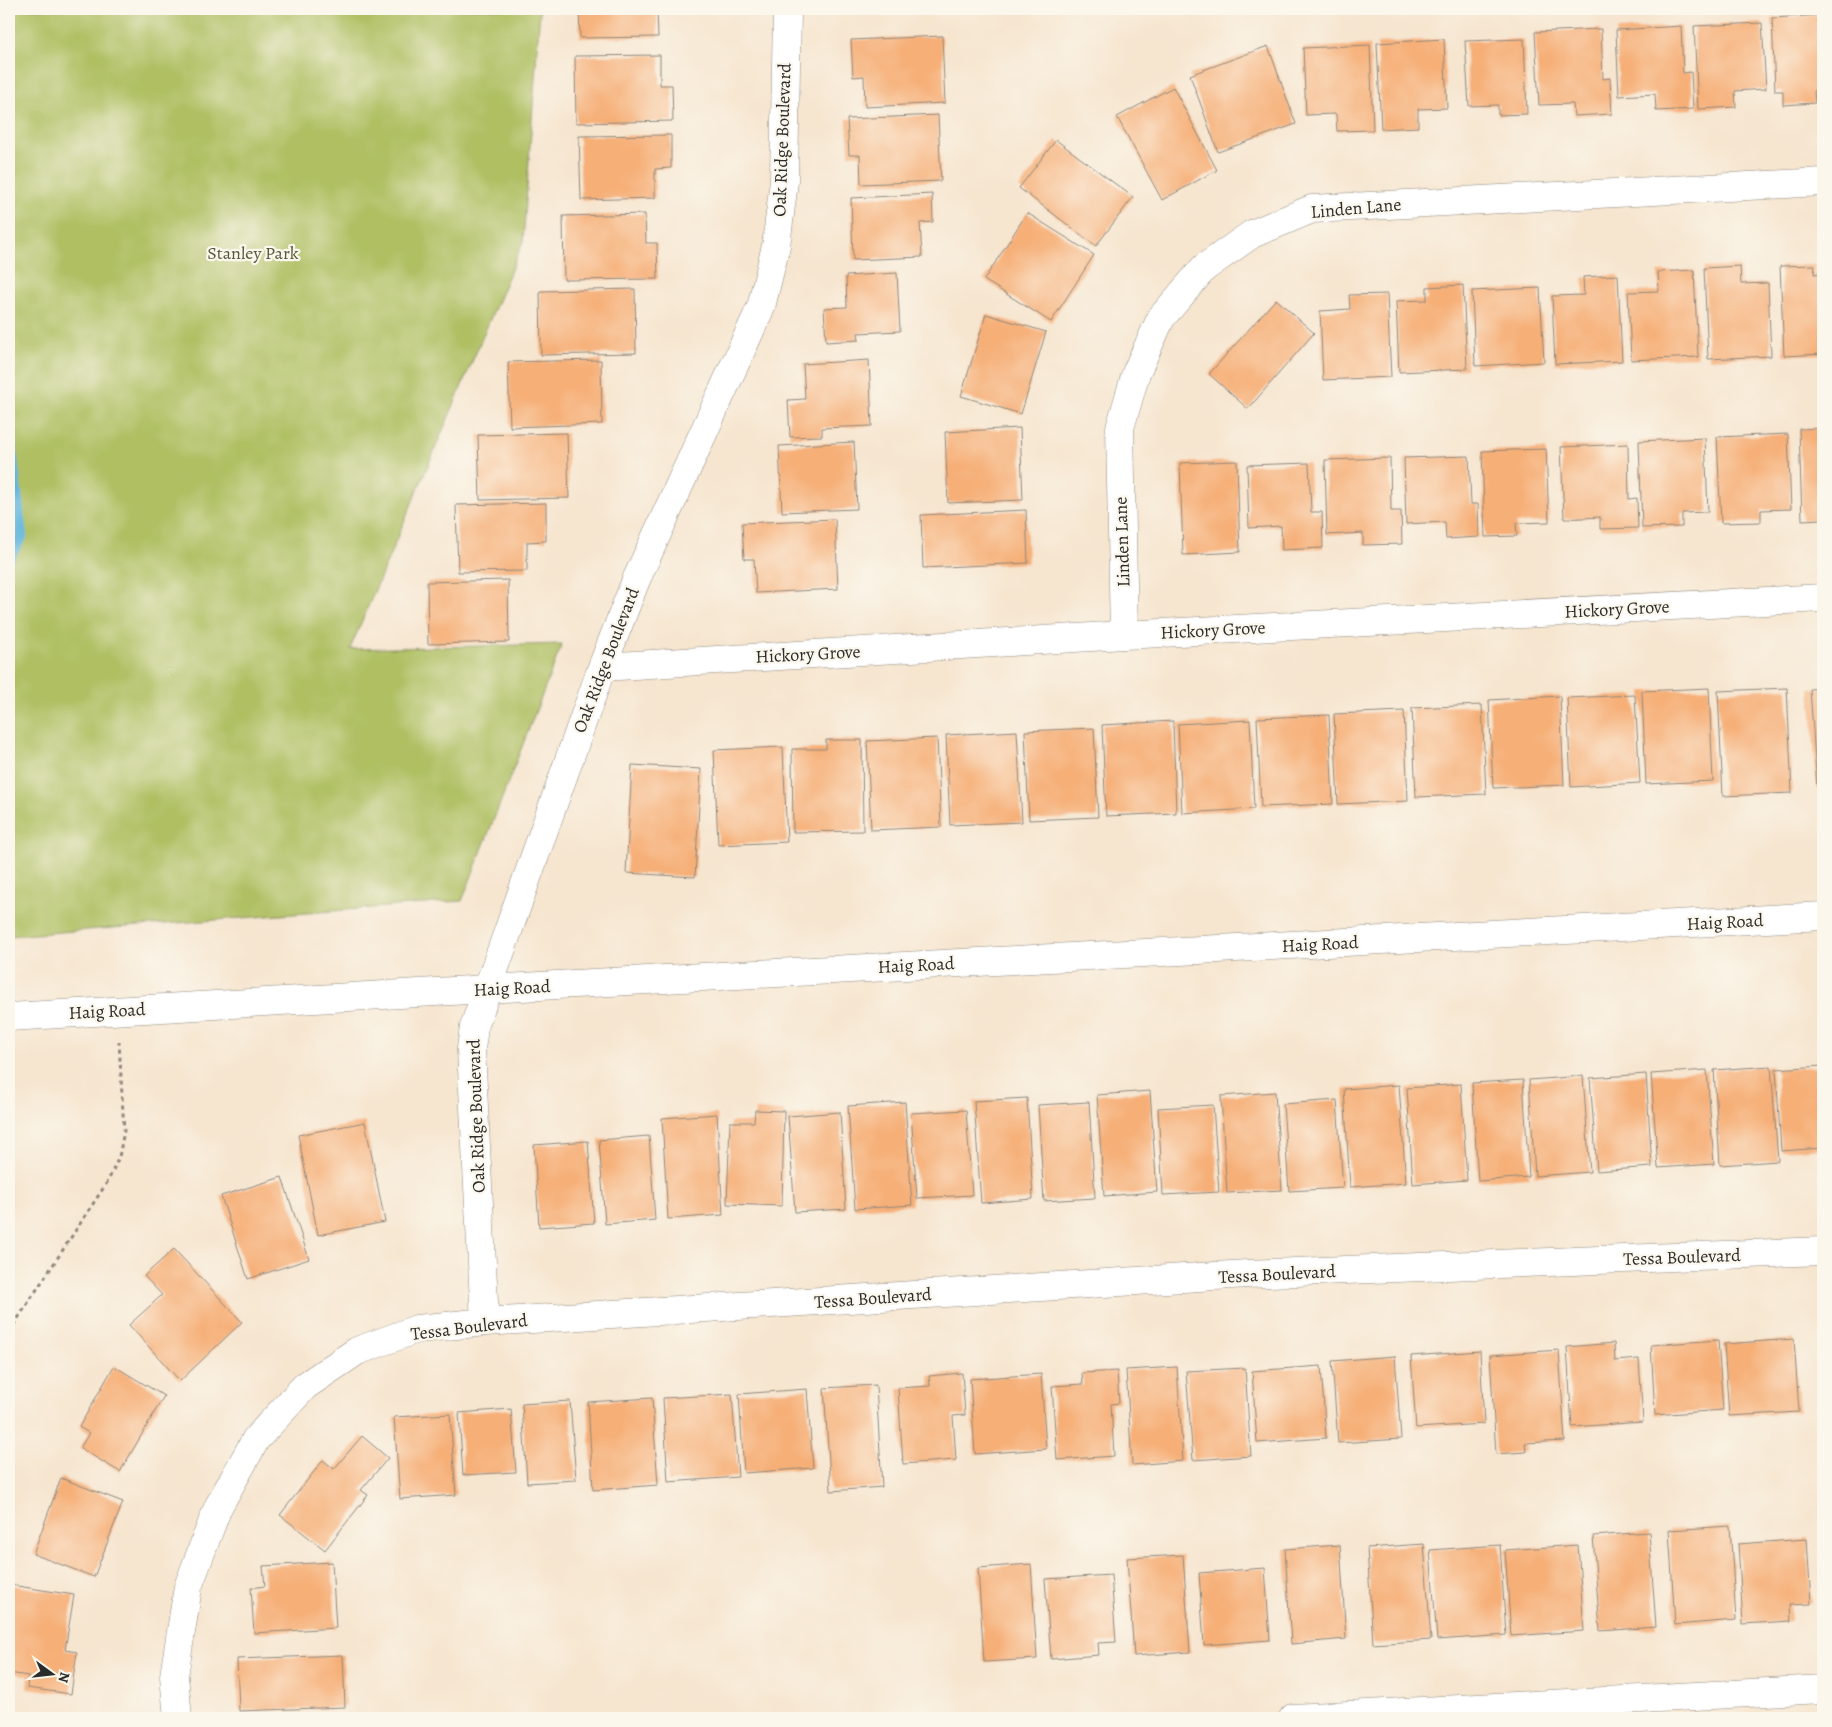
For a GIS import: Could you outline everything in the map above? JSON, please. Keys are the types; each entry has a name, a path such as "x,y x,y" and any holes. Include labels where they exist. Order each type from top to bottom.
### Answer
{"street":[{"name":"Oak Ridge Boulevard","path":"485,1322 471,1049 474,1027 602,666 636,580 761,307 776,246 784,181 787,9"},
{"name":"Linden Lane","path":"1124,635 1120,428 1136,373 1161,318 1204,268 1252,234 1312,209 1823,182"},
{"name":"Hickory Grove","path":"602,666 1124,635 1823,598"},
{"name":"Haig Road","path":"9,1017 1823,916"},
{"name":"Tessa Boulevard","path":"178,1718 174,1676 188,1587 218,1507 256,1439 305,1386 357,1351 418,1329 485,1322 1247,1274 1823,1251"},
{"path":"1294,1718 1823,1689"}],"path":[{"path":"9,1332 108,1182 119,1157 124,1131 117,1010"}],"green space":[{"name":"Stanley Park","path":"9,9 540,9 523,242 350,649 562,644 462,901 9,936"}],"building":[{"path":"579,9 657,9 658,37 580,38"},
{"path":"1823,15 1823,89 1814,90 1815,103 1783,105 1783,91 1775,91 1772,18"},
{"path":"1762,23 1766,89 1735,91 1736,107 1698,109 1694,26"},
{"path":"1681,26 1683,73 1691,72 1693,109 1656,111 1655,94 1619,96 1616,30"},
{"path":"1601,29 1603,79 1610,78 1612,114 1574,116 1573,104 1539,105 1535,32"},
{"path":"942,36 945,103 865,107 864,76 853,77 851,40"},
{"path":"1444,39 1447,108 1418,109 1418,127 1381,129 1377,43"},
{"path":"1524,39 1527,114 1498,115 1498,105 1469,106 1465,41"},
{"path":"1370,45 1373,130 1337,131 1336,114 1306,115 1303,48"},
{"path":"1268,46 1296,124 1218,152 1190,75"},
{"path":"660,55 660,85 672,85 673,121 576,123 575,56"},
{"path":"1173,87 1217,170 1162,200 1117,117"},
{"path":"938,115 941,181 861,184 860,155 849,155 847,119"},
{"path":"671,135 671,168 655,169 655,198 581,200 579,136"},
{"path":"1056,140 1133,197 1096,246 1019,188"},
{"path":"932,194 933,222 920,223 922,257 853,260 851,198"},
{"path":"1027,213 1094,255 1051,322 984,280"},
{"path":"645,214 646,243 657,243 658,279 564,280 563,216"},
{"path":"1815,265 1814,274 1823,273 1823,354 1784,356 1780,266"},
{"path":"1740,266 1741,284 1768,283 1771,356 1708,359 1704,268"},
{"path":"1694,270 1698,357 1631,360 1628,292 1659,291 1658,272"},
{"path":"897,273 900,331 858,333 859,340 826,342 824,308 847,307 846,276"},
{"path":"1618,275 1622,361 1555,364 1552,296 1584,295 1583,277"},
{"path":"1463,285 1467,369 1399,372 1396,301 1427,300 1427,287"},
{"path":"1540,288 1544,362 1475,366 1472,291"},
{"path":"635,289 636,353 541,355 540,291"},
{"path":"1387,294 1391,377 1323,380 1320,311 1350,309 1349,295"},
{"path":"1276,299 1314,333 1248,409 1209,374"},
{"path":"986,314 1046,332 1021,414 961,396"},
{"path":"601,360 602,424 510,427 508,362"},
{"path":"869,360 872,426 822,428 822,436 790,437 788,400 805,399 803,364"},
{"path":"1020,428 1023,500 948,503 945,432"},
{"path":"1823,428 1823,519 1802,520 1799,429"},
{"path":"567,433 569,498 480,500 478,435"},
{"path":"1788,434 1791,509 1761,510 1761,522 1721,523 1717,437"},
{"path":"1705,438 1708,512 1682,513 1682,527 1642,528 1639,441"},
{"path":"854,442 857,509 782,512 779,446"},
{"path":"1628,444 1629,499 1637,498 1638,528 1600,529 1600,517 1564,519 1561,447"},
{"path":"1546,449 1549,522 1516,523 1517,536 1485,537 1482,451"},
{"path":"1469,456 1471,504 1478,504 1479,537 1446,539 1445,522 1406,524 1404,458"},
{"path":"1390,458 1391,511 1401,511 1402,544 1363,545 1363,533 1327,535 1325,460"},
{"path":"1237,461 1240,552 1183,555 1180,463"},
{"path":"1309,463 1311,512 1322,512 1323,548 1282,550 1281,526 1249,528 1247,465"},
{"path":"546,503 546,541 527,542 527,571 458,572 456,505"},
{"path":"1026,510 1028,563 923,568 921,515"},
{"path":"835,519 838,589 756,593 754,559 744,559 742,523"},
{"path":"508,580 509,642 428,644 427,582"},
{"path":"1709,688 1713,781 1646,784 1642,691"},
{"path":"1787,688 1792,793 1723,796 1718,691"},
{"path":"1823,688 1823,786 1817,787 1810,689"},
{"path":"1635,695 1640,783 1571,787 1567,698"},
{"path":"1560,696 1564,785 1493,788 1489,700"},
{"path":"1482,705 1486,794 1416,797 1412,708"},
{"path":"1404,711 1408,801 1338,804 1334,714"},
{"path":"1329,715 1333,804 1261,807 1257,718"},
{"path":"1250,720 1254,809 1182,813 1178,724"},
{"path":"1173,721 1176,813 1106,816 1102,725"},
{"path":"1094,728 1098,817 1029,820 1025,731"},
{"path":"1017,731 1022,822 950,825 946,735"},
{"path":"937,738 941,827 871,830 867,741"},
{"path":"826,740 862,740 863,831 793,832 792,749 826,749"},
{"path":"783,747 787,842 718,845 714,750"},
{"path":"632,765 701,769 695,877 626,873"},
{"path":"1771,1066 1778,1161 1720,1165 1714,1070"},
{"path":"1823,1066 1823,1148 1781,1151 1776,1069"},
{"path":"1707,1070 1714,1164 1658,1168 1651,1074"},
{"path":"1646,1074 1652,1167 1597,1171 1590,1078"},
{"path":"1583,1076 1590,1172 1535,1176 1529,1080"},
{"path":"1523,1080 1529,1177 1478,1181 1472,1083"},
{"path":"1461,1084 1467,1180 1413,1184 1407,1088"},
{"path":"1399,1085 1406,1183 1350,1187 1344,1089"},
{"path":"1150,1091 1157,1192 1104,1196 1097,1095"},
{"path":"1275,1092 1282,1190 1227,1193 1221,1096"},
{"path":"1027,1098 1033,1199 981,1203 974,1101"},
{"path":"1337,1100 1343,1188 1289,1191 1283,1104"},
{"path":"905,1102 912,1205 855,1209 848,1106"},
{"path":"1089,1102 1095,1198 1044,1201 1038,1105"},
{"path":"1213,1105 1219,1192 1163,1195 1158,1108"},
{"path":"755,1110 784,1111 782,1206 727,1204 730,1122 754,1122"},
{"path":"966,1110 972,1195 917,1198 911,1113"},
{"path":"840,1112 846,1209 795,1212 788,1116"},
{"path":"717,1114 723,1215 668,1219 662,1118"},
{"path":"365,1122 385,1222 318,1235 298,1135"},
{"path":"649,1136 655,1220 605,1224 599,1140"},
{"path":"588,1141 594,1223 539,1227 534,1145"},
{"path":"282,1177 309,1259 248,1279 221,1196"},
{"path":"174,1249 242,1322 180,1381 129,1325 162,1295 144,1276"},
{"path":"1794,1339 1799,1412 1729,1416 1724,1344"},
{"path":"1718,1340 1723,1410 1655,1415 1651,1345"},
{"path":"1614,1343 1615,1361 1639,1359 1643,1422 1572,1427 1567,1347"},
{"path":"1559,1350 1565,1441 1525,1443 1526,1452 1496,1454 1490,1355"},
{"path":"1480,1351 1484,1424 1416,1428 1411,1356"},
{"path":"1395,1356 1401,1439 1338,1443 1332,1361"},
{"path":"114,1366 164,1396 120,1472 80,1448 89,1433 79,1427"},
{"path":"1321,1366 1326,1438 1257,1443 1252,1371"},
{"path":"1177,1367 1183,1461 1132,1465 1126,1370"},
{"path":"1245,1368 1251,1456 1193,1460 1186,1371"},
{"path":"1117,1371 1119,1403 1111,1404 1114,1456 1057,1460 1052,1386 1083,1384 1082,1373"},
{"path":"962,1373 965,1415 953,1416 956,1460 903,1464 898,1388 930,1386 929,1376"},
{"path":"1041,1374 1046,1449 975,1454 970,1379"},
{"path":"876,1385 882,1487 831,1491 824,1388"},
{"path":"807,1389 813,1468 744,1473 739,1394"},
{"path":"732,1394 738,1477 668,1482 663,1398"},
{"path":"652,1398 658,1485 593,1490 588,1402"},
{"path":"570,1401 576,1480 527,1483 522,1404"},
{"path":"511,1409 516,1472 463,1475 459,1413"},
{"path":"450,1414 456,1495 400,1499 394,1417"},
{"path":"362,1436 388,1458 361,1490 368,1495 325,1550 280,1515 323,1460 334,1469"},
{"path":"61,1478 123,1502 94,1577 33,1554"},
{"path":"1730,1526 1736,1620 1675,1625 1669,1530"},
{"path":"1649,1532 1656,1627 1600,1631 1593,1536"},
{"path":"1807,1539 1811,1604 1790,1605 1791,1621 1743,1624 1738,1544"},
{"path":"1424,1544 1431,1640 1373,1644 1367,1548"},
{"path":"1340,1545 1346,1639 1291,1644 1285,1549"},
{"path":"1500,1545 1506,1635 1437,1640 1430,1550"},
{"path":"1578,1545 1584,1631 1511,1636 1505,1550"},
{"path":"1183,1555 1190,1652 1134,1656 1127,1558"},
{"path":"332,1562 336,1628 254,1633 251,1588 265,1586 263,1566"},
{"path":"1031,1564 1037,1659 984,1662 978,1568"},
{"path":"1265,1568 1270,1640 1204,1645 1199,1573"},
{"path":"1111,1575 1116,1642 1098,1643 1099,1655 1051,1659 1045,1579"},
{"path":"11,1585 74,1595 65,1650 77,1652 71,1694 27,1688 28,1676 9,1673 9,1597"},
{"path":"343,1655 345,1707 239,1711 237,1659"}],"waterway":[{"path":"9,424 22,537 9,558"}]}
